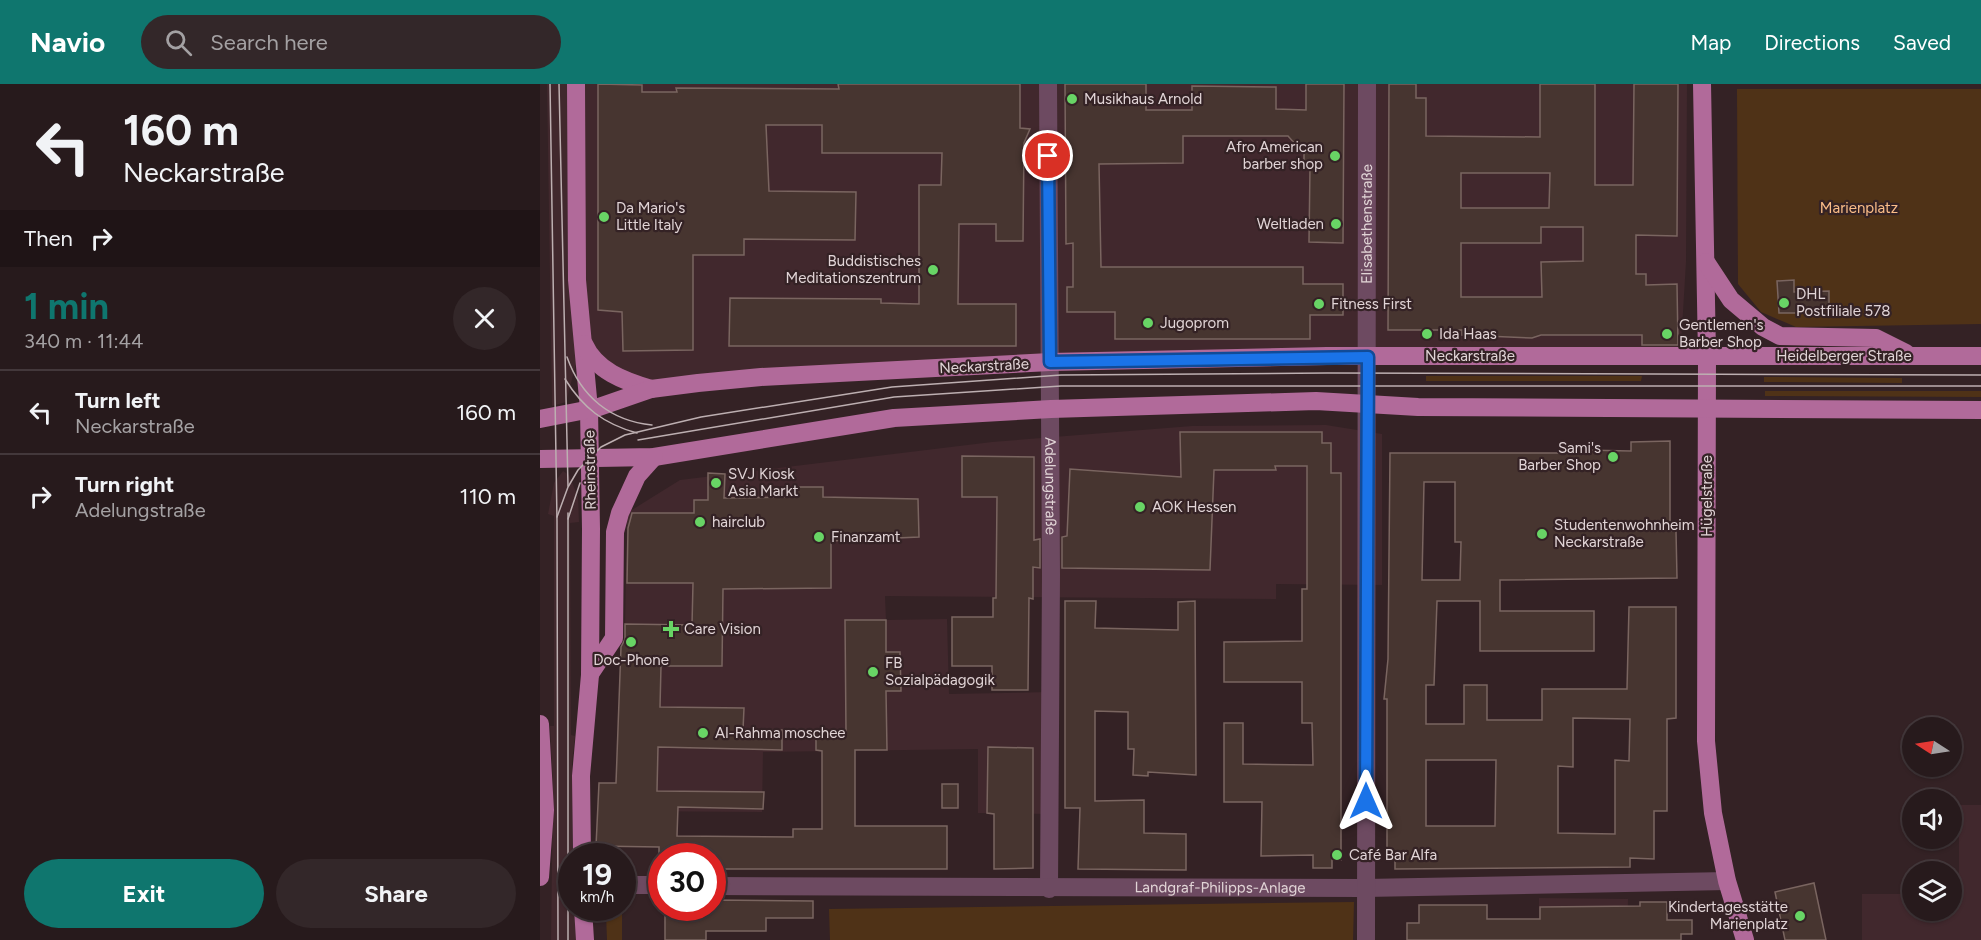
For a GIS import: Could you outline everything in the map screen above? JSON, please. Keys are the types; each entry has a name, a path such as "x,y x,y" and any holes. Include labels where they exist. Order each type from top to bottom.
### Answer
{"main road":[{"name":"Rheinstraße","path":"576,84 577,280 589,410 590,675 581,776 582,843"},
{"name":"Hügelstraße","path":"1702,84 1708,408 1706,741 1713,813 1727,882 1745,940"},
{"path":"1706,262 1731,300 1762,327 1780,336 1876,338 1910,355"},
{"path":"582,339 588,353 610,373 651,389"},
{"name":"Neckarstraße","path":"540,419 589,410 651,389 761,377 1050,362 1707,355"},
{"name":"Heidelberger Straße","path":"1707,355 1981,356"},
{"path":"540,459 654,457 894,418 1051,409 1316,401 1367,404 1981,410"},
{"path":"590,675 614,638 615,532 620,513 637,476 654,457"},
{"path":"540,724 545,810 540,877"},
{"path":"584,921 585,940"}],"street":[{"name":"Adelungstraße","path":"1048,84 1051,409 1050,889"},
{"name":"Elisabethenstraße","path":"1366,940 1367,84"},
{"name":"Landgraf-Philipps-Anlage","path":"726,886 1050,889 1365,888 1727,882"}],"shaded area":[{"path":"547,84 567,84 568,255 578,356 566,402 552,406"},
{"path":"576,84 1687,84 1686,262 1681,345 1679,348 1368,357 651,389 588,353"},
{"path":"1326,425 1382,434 1382,585 1276,584 1276,599 885,596 886,620 947,619 949,694 1051,692 1050,814 978,813 978,749 763,752 762,812 617,811 623,743 627,513 680,480 992,442 1192,426"},
{"path":"563,471 569,475 578,497 579,522 570,523 571,735 575,736 572,762 572,843 558,843 558,921 576,921 577,940 551,940 553,784 550,726 554,726 554,516 548,514 554,483"},
{"path":"1962,805 1981,805 1981,940 1862,940 1862,894 1902,894 1902,921 1962,921 1962,861 1959,861 1959,849 1962,849"},
{"path":"1539,898 1628,899 1627,940 1539,940"}],"green space":[{"name":"Marienplatz","path":"1737,89 1981,89 1981,324 1796,327 1761,312 1738,284"},
{"path":"1426,376 1642,376 1641,381 1426,381"},
{"path":"1764,377 1902,378 1902,383 1764,382"},
{"path":"1765,391 1981,391 1981,397 1765,396"},
{"path":"1354,902 1353,940 830,940 829,909"},
{"path":"606,921 622,921 622,940 607,940"}],"building":[{"path":"598,84 642,85 642,92 677,92 676,88 839,89 838,84 1020,84 1020,128 1030,129 1024,143 1023,241 996,241 996,224 959,224 958,304 1016,304 1016,346 729,346 730,298 881,299 881,303 919,304 919,185 941,185 942,153 822,153 822,125 766,125 769,191 856,192 855,240 744,239 744,255 693,255 693,350 623,351 622,312 598,310"},
{"path":"1065,84 1146,84 1146,110 1192,110 1192,86 1276,87 1276,109 1306,110 1306,84 1344,84 1343,243 1309,242 1310,167 1304,165 1304,154 1288,136 1183,136 1183,163 1099,164 1101,267 1303,267 1303,284 1343,284 1343,315 1310,315 1310,339 1115,339 1115,312 1067,312 1067,287 1073,287 1073,243 1066,244"},
{"path":"1389,84 1416,84 1416,98 1426,98 1426,136 1540,137 1540,84 1595,84 1595,185 1633,185 1634,84 1678,84 1677,236 1636,235 1636,274 1646,274 1646,285 1677,284 1678,345 1642,345 1642,335 1541,335 1532,338 1462,335 1462,330 1388,330","holes":["1461,173 1550,173 1549,208 1461,208","1541,227 1583,227 1583,261 1541,262 1542,297 1461,297 1461,243 1541,243"]},
{"path":"1794,280 1794,292 1829,291 1829,308 1803,309 1803,313 1779,313 1777,281"},
{"path":"1180,432 1322,432 1322,443 1331,443 1331,473 1341,473 1341,860 1332,860 1332,868 1313,868 1313,855 1261,856 1262,802 1224,802 1224,723 1243,723 1243,764 1313,765 1312,723 1302,723 1302,682 1224,682 1224,642 1302,641 1302,589 1307,589 1307,466 1275,466 1276,470 1214,470 1210,570 1062,568 1062,537 1067,536 1070,469 1181,477"},
{"path":"1670,441 1670,531 1676,531 1677,578 1500,580 1500,611 1594,611 1594,651 1480,651 1480,601 1437,601 1434,685 1426,685 1426,724 1464,724 1464,685 1487,685 1487,720 1542,720 1542,689 1627,689 1629,607 1676,607 1676,718 1667,719 1667,811 1654,811 1654,859 1630,858 1630,867 1395,869 1395,859 1387,859 1387,699 1384,699 1388,659 1390,453 1631,451 1631,442","holes":["1424,482 1455,482 1455,542 1461,542 1460,580 1422,580","1573,718 1630,719 1629,761 1615,760 1615,834 1558,833 1558,766 1573,767","1426,760 1496,760 1495,826 1426,826"]},
{"path":"962,456 1034,457 1034,540 1040,539 1040,568 1033,567 1033,599 1029,598 1028,690 992,690 992,666 952,666 952,617 993,617 993,598 996,598 997,497 962,497"},
{"path":"708,473 725,474 724,498 788,497 788,487 823,487 823,497 918,499 919,537 831,541 831,588 723,589 722,666 661,666 660,707 744,708 743,730 782,730 782,750 658,747 657,791 764,792 763,809 678,807 677,836 793,837 793,829 822,829 822,751 816,750 816,731 846,731 845,620 886,620 886,652 900,652 901,691 886,691 887,750 855,750 855,826 947,826 947,869 726,869 726,843 648,843 648,847 636,847 636,843 596,843 599,783 616,783 621,647 625,639 625,624 692,625 693,583 627,583 628,528 632,513 694,513 694,500 708,500"},
{"path":"1065,601 1096,601 1095,628 1178,630 1178,602 1195,601 1196,775 1148,772 1148,776 1133,775 1134,749 1128,749 1128,712 1095,711 1095,801 1144,800 1144,833 1186,834 1186,870 1078,869 1080,808 1065,808"},
{"path":"988,747 1033,748 1033,868 994,869 994,814 987,813"},
{"path":"942,784 958,784 958,808 942,808"},
{"name":"Kindertagesstätte Marienplatz","path":"1814,883 1826,940 1785,940 1775,892"},
{"path":"726,900 813,901 813,918 766,918 766,931 706,931 706,940 665,940 665,921 726,921"},
{"path":"1640,902 1667,902 1667,920 1692,920 1692,934 1681,934 1681,940 1407,940 1407,923 1419,923 1419,905 1487,905 1487,919 1540,919 1540,907 1640,906"}],"tram line":[{"path":"550,84 557,521 558,940"},
{"path":"559,84 568,486"},
{"path":"567,357 580,384 599,404 623,418 652,425"},
{"path":"557,517 568,487 578,470 601,447 625,435 701,417 892,387 1061,375 1327,373 1981,375"},
{"path":"565,379 595,414 614,425 637,433"},
{"path":"638,440 894,397 1061,386 1981,386"},
{"path":"568,519 580,483"},
{"path":"568,513 568,940"}],"place":[{"name":"Musikhaus Arnold","path":"1072,99"},
{"name":"Afro American barber shop","path":"1335,156"},
{"name":"Da Mario's Little Italy","path":"604,217"},
{"name":"Weltladen","path":"1336,224"},
{"name":"Buddistisches Meditationszentrum","path":"933,270"},
{"name":"DHL Postfiliale 578","path":"1784,303"},
{"name":"Fitness First","path":"1319,304"},
{"name":"Jugoprom","path":"1148,323"},
{"name":"Ida Haas","path":"1427,334"},
{"name":"Gentlemen's Barber Shop","path":"1667,334"},
{"name":"Sami's Barber Shop","path":"1613,457"},
{"name":"SVJ Kiosk Asia Markt","path":"716,483"},
{"name":"AOK Hessen","path":"1140,507"},
{"name":"hairclub","path":"700,522"},
{"name":"Studentenwohnheim Neckarstraße","path":"1542,534"},
{"name":"Finanzamt","path":"819,537"},
{"name":"Care Vision","path":"671,629"},
{"name":"Doc-Phone","path":"631,642"},
{"name":"FB Sozialpädagogik","path":"873,672"},
{"name":"Al-Rahma moschee","path":"703,733"},
{"name":"Café Bar Alfa","path":"1337,855"},
{"name":"Kindertagesstätte Marienplatz","path":"1800,916"}],"route":[{"path":"1048,156 1050,362 1368,357 1366,801"}]}
